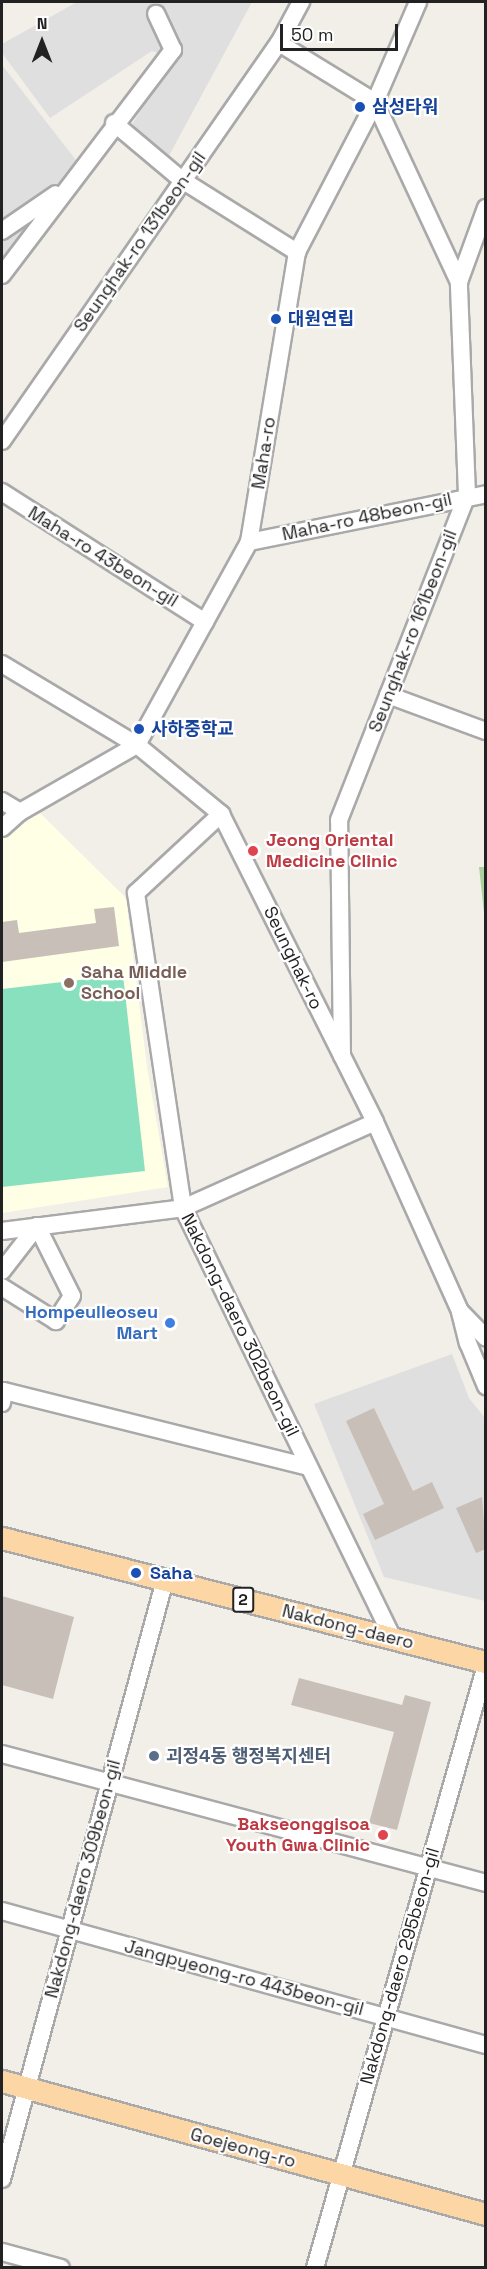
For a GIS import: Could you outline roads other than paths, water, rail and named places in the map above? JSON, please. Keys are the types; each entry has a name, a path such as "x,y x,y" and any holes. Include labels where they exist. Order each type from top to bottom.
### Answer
{"main road":[{"name":"Nakdong-daero","path":"2,1538 486,1663"},
{"name":"Goejeong-ro","path":"2,2081 486,2214"}],"street":[{"name":"Seunghak-ro 131beon-gil","path":"2,441 279,43 302,2"},
{"name":"Maha-ro","path":"137,746 249,542 297,252 375,102 418,2"},
{"path":"2,275 114,123 173,50 156,14"},
{"path":"279,43 375,102 459,282"},
{"path":"114,123 182,180 297,252"},
{"path":"2,231 69,185"},
{"name":"Seunghak-ro 161beon-gil","path":"342,1056 339,820 467,495 459,282 486,208"},
{"name":"Maha-ro 43beon-gil","path":"2,492 206,622"},
{"name":"Maha-ro 48beon-gil","path":"249,542 467,495 486,494"},
{"name":"Seunghak-ro","path":"2,664 137,746 221,814 375,1122 460,1311 486,1338"},
{"path":"388,695 486,731"},
{"path":"2,828 20,812 137,746"},
{"path":"2,801 20,812"},
{"name":"Nakdong-daero 302beon-gil","path":"221,814 136,893 183,1208 393,1639"},
{"path":"2,1231 183,1208 375,1122"},
{"path":"2,1271 37,1226"},
{"path":"2,1287 57,1321 72,1296 37,1226"},
{"path":"460,1311 468,1343 486,1386"},
{"path":"2,1403 4,1391 309,1467"},
{"name":"Nakdong-daero 309beon-gil","path":"2,2179 165,1580"},
{"name":"Nakdong-daero 295beon-gil","path":"315,2268 486,1663"},
{"path":"2,1754 486,1883"},
{"name":"Jangpyeong-ro 443beon-gil","path":"2,1911 486,2045"},
{"path":"2,2252 61,2268"}],"place":[{"name":"삼성타워","path":"360,107"},
{"name":"대원연립","path":"276,319"},
{"name":"사하중학교","path":"139,729"},
{"name":"Jeong Oriental Medicine Clinic","path":"253,851"},
{"name":"Saha Middle School","path":"69,983"},
{"name":"Hompeulleoseu Mart","path":"170,1323"},
{"name":"Saha","path":"136,1573"},
{"name":"괴정4동 행정복지센터","path":"154,1756"},
{"name":"Bakseonggisoa Youth Gwa Clinic","path":"383,1835"}]}
